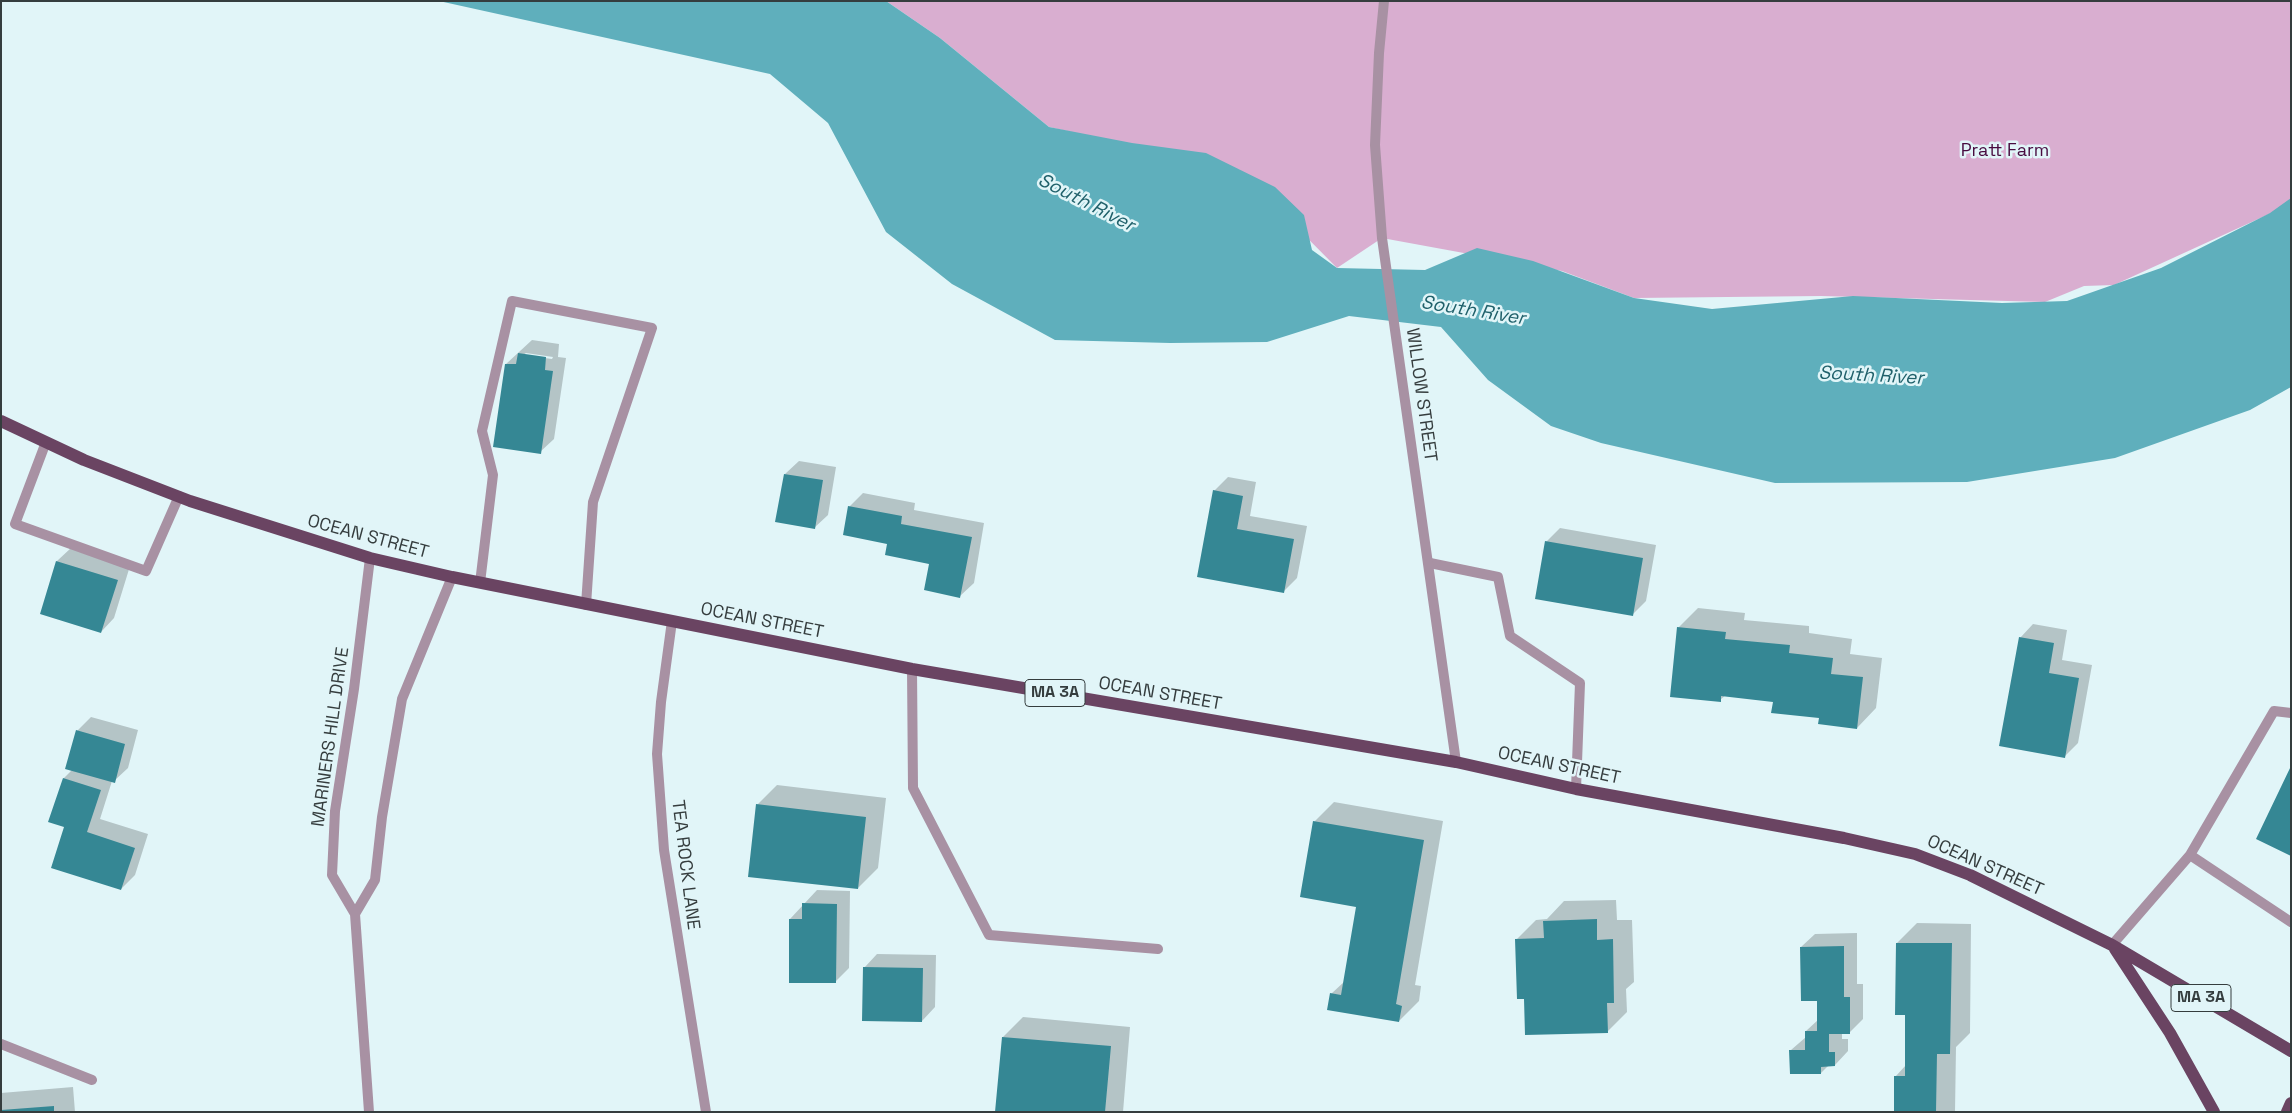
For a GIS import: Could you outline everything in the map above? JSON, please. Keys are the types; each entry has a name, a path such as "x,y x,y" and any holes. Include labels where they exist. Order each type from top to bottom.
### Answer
{"main road":[{"name":"OCEAN STREET","path":"1,422 179,496 370,558 452,577 912,669 1456,762 1576,789 1844,838 1915,854 1970,875 2112,945 2291,1051"},
{"name":"MA 3A","path":"2112,945 2170,1033 2214,1112"},
{"path":"2287,1112 2291,1103"}],"street":[{"name":"WILLOW STREET","path":"1384,1 1374,145 1382,238 1430,563 1443,678 1456,762"},
{"path":"480,583 493,475 482,431 512,301 652,328 593,502 586,605"},
{"path":"46,442 15,524 146,571 179,496"},
{"name":"MARINERS HILL DRIVE","path":"369,1112 355,914 332,875 332,866 335,811 354,689 370,558"},
{"path":"1430,563 1498,577 1510,636 1580,683 1576,789"},
{"path":"355,914 375,880 382,817 402,699 452,577"},
{"name":"TEA ROCK LANE","path":"672,622 661,702 658,754 664,850 706,1112"},
{"path":"912,669 913,788 990,935 1158,949"},
{"path":"2112,945 2190,855 2274,711 2291,713"},
{"path":"2190,855 2291,922"},
{"path":"1,1044 92,1080"}],"green space":[{"name":"Pratt Farm","path":"886,1 2291,1 2291,204 2114,285 2084,286 2045,302 1821,296 1634,298 1562,271 1382,238 1337,268 1240,170 1049,127 940,38"}],"water":[{"name":"South River","path":"439,1 886,1 940,38 1049,127 1132,143 1206,153 1275,187 1304,215 1312,250 1337,268 1425,270 1477,248 1533,261 1634,298 1712,309 1853,296 2002,303 2067,301 2161,268 2270,213 2291,198 2291,387 2250,410 2115,458 1967,482 1775,483 1601,443 1551,426 1488,380 1441,327 1349,316 1267,342 1170,343 1055,340 952,284 886,232 828,123 770,74"}],"building":[{"path":"518,353 546,357 545,370 553,371 541,454 493,447 505,364 516,364"},
{"path":"784,474 823,480 815,529 775,522"},
{"path":"1213,490 1243,496 1237,529 1294,539 1284,593 1197,577"},
{"path":"848,506 902,516 901,524 972,537 960,598 924,590 929,564 885,555 887,544 843,535"},
{"path":"1545,541 1643,558 1633,616 1535,599"},
{"path":"56,561 118,580 101,633 40,614"},
{"path":"1677,627 1726,632 1725,639 1790,645 1789,653 1833,658 1831,674 1863,677 1857,729 1818,724 1819,718 1771,713 1773,702 1721,696 1721,702 1670,697"},
{"path":"2019,637 2054,643 2049,673 2079,678 2065,758 1999,746"},
{"path":"76,730 125,744 115,783 65,769"},
{"path":"2291,766 2291,856 2256,839"},
{"path":"63,778 101,790 87,832 135,848 121,890 51,868 64,827 48,822"},
{"path":"756,804 866,817 858,889 748,877"},
{"path":"1313,821 1424,840 1396,1004 1402,1006 1399,1022 1327,1010 1330,993 1341,995 1356,907 1300,897"},
{"path":"802,903 837,904 836,983 789,983 789,919 802,919"},
{"path":"1597,919 1597,940 1613,939 1614,1003 1607,1003 1608,1033 1525,1035 1524,999 1517,999 1515,939 1544,938 1543,921"},
{"path":"1896,943 1952,943 1950,1054 1937,1054 1936,1112 1894,1112 1894,1076 1905,1076 1905,1015 1895,1015"},
{"path":"1844,946 1844,997 1850,997 1850,1034 1829,1034 1829,1052 1835,1052 1835,1066 1821,1067 1821,1074 1790,1074 1789,1050 1805,1050 1805,1031 1817,1031 1817,1001 1801,1001 1800,947"},
{"path":"863,967 923,968 922,1022 862,1021"},
{"path":"1002,1037 1111,1046 1105,1112 995,1112"},
{"path":"54,1106 54,1112 1,1112 1,1110"}]}
